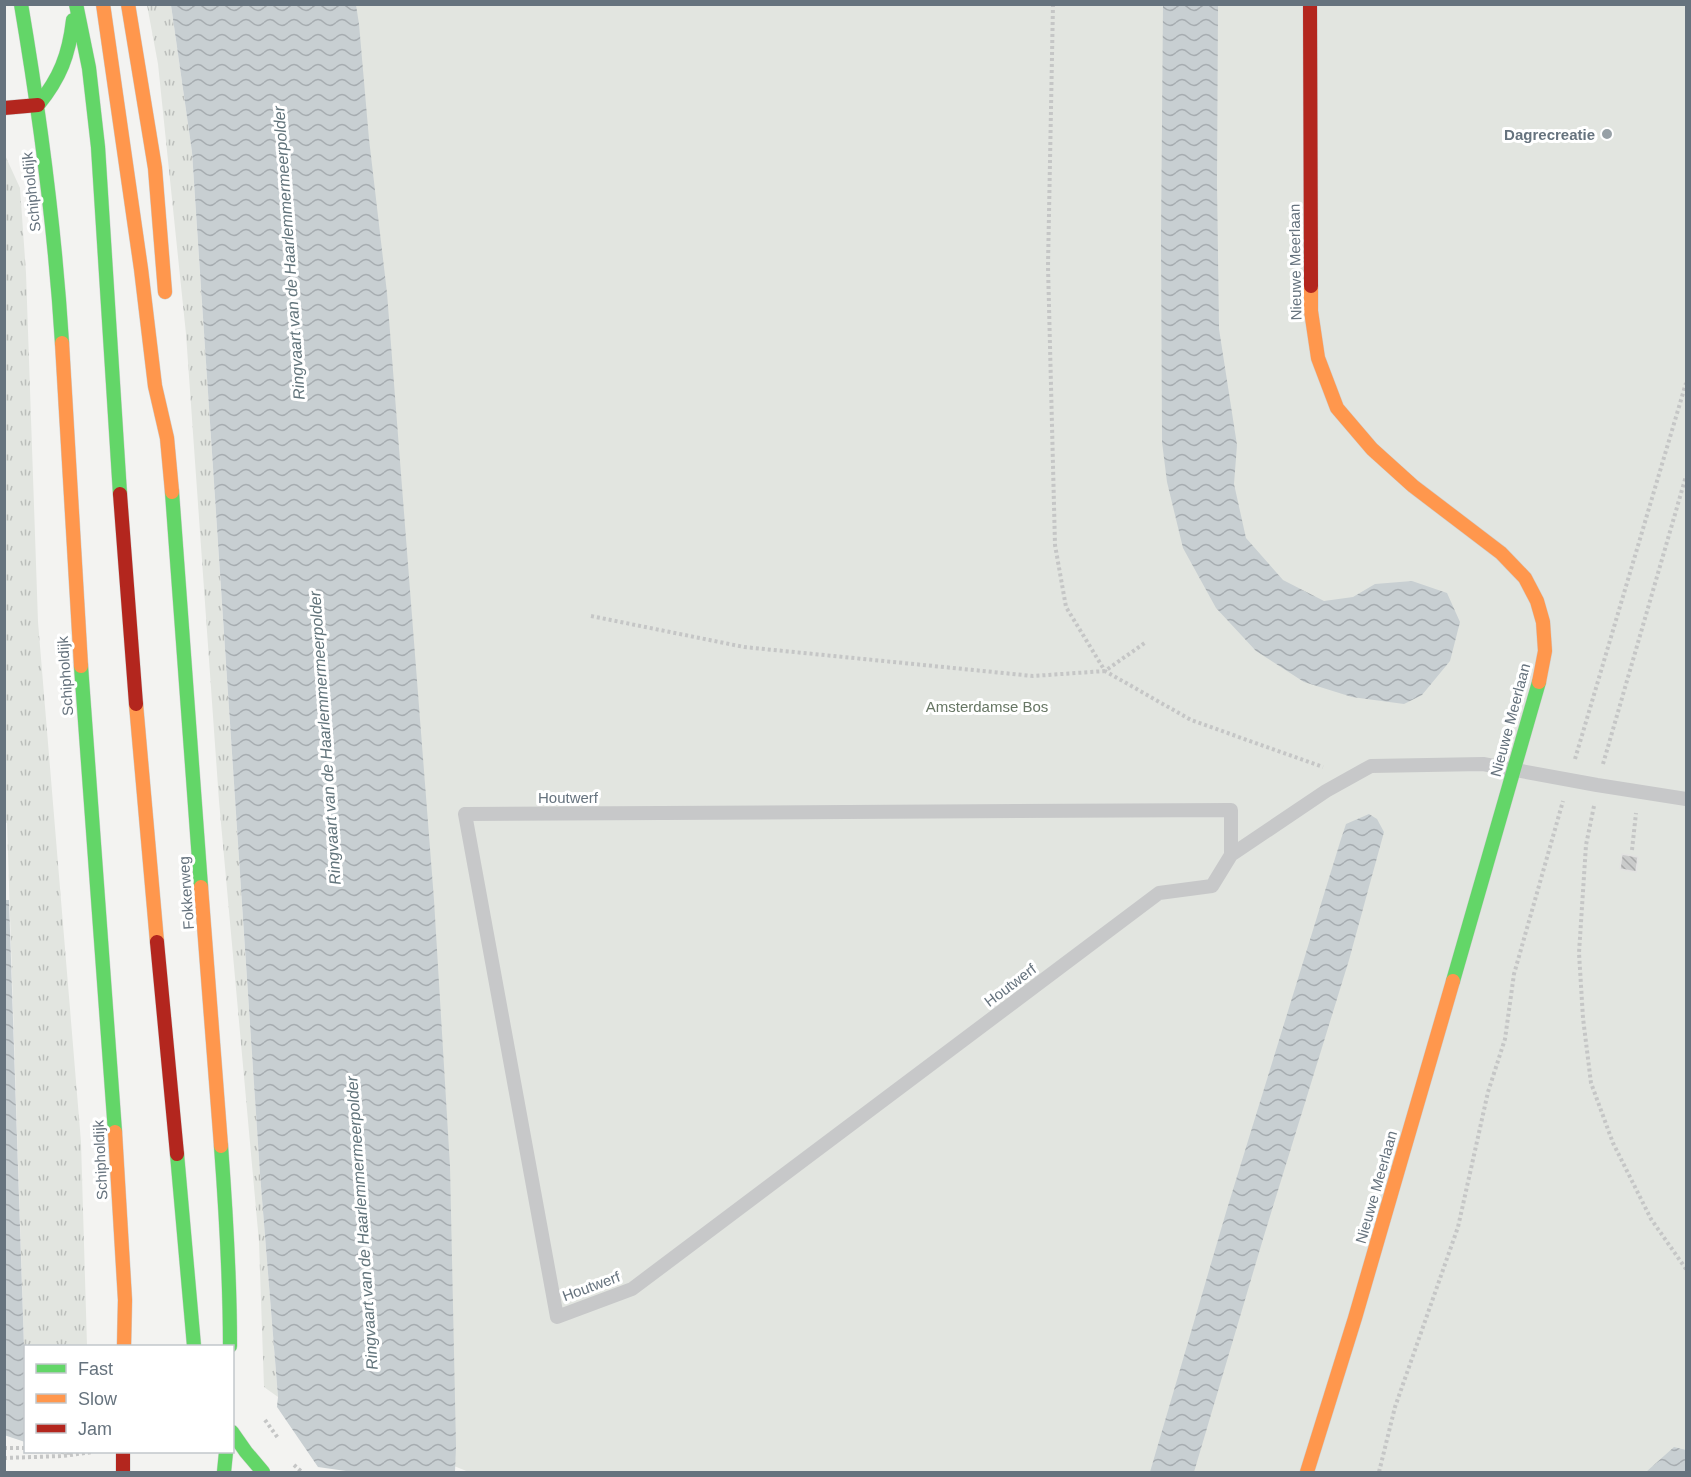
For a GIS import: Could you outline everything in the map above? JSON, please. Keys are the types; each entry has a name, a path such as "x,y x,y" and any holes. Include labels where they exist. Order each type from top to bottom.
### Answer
{"main road":[{"name":"Schipholdijk","path":"21,4 38,105 59,294 80,652 125,1300 124,1345"},
{"path":"4,108 38,105 61,75 72,35 75,4"},
{"path":"75,4 89,68 98,147 138,734 194,1345"},
{"path":"103,4 155,386 167,438"},
{"path":"128,4 155,168 166,306"},
{"name":"Nieuwe Meerlaan","path":"1307,1473 1356,1318 1540,681 1545,651 1543,622 1537,601 1525,578 1501,553 1413,486 1372,449 1337,408 1318,358 1311,311 1310,4"},
{"path":"167,438 171,396"},
{"name":"Fokkerweg","path":"167,438 226,1214 230,1345"},
{"path":"234,1435 262,1471"},
{"path":"123,1453 123,1473"},
{"path":"224,1473 226,1453"}],"lane":[{"path":"1231,855 1326,790 1371,766 1483,764 1686,798"},
{"name":"Houtwerf","path":"1231,810 1231,855 1212,886 1159,893 632,1289 557,1317 465,814 1231,810"}],"path":[{"path":"1053,4 1048,266 1055,545 1066,607 1105,670 1191,720 1320,767 1330,767"},
{"path":"1569,779 1686,383"},
{"path":"1686,476 1598,785 1586,845 1579,952 1583,1018 1591,1083 1613,1143 1647,1209 1686,1269"},
{"path":"591,616 744,647 1033,676 1105,670 1146,642"},
{"path":"1632,850 1638,791"},
{"path":"1379,1473 1395,1407 1458,1227 1488,1092 1505,1039 1514,974 1558,820"},
{"path":"4,1448 24,1448"},
{"path":"70,1453 80,1454"},
{"path":"4,1458 87,1453"}],"green space":[{"path":"147,5 171,5 192,152 260,1174 278,1397 264,1387 259,1242 219,801 186,334 158,64"},
{"name":"Amsterdamse Bos","path":"232,5 1686,5 1686,1472 469,1472 329,1416"},
{"path":"4,153 20,188 26,273 38,622 81,1142 87,1345 24,1346 7,823 4,822"}],"water":[{"name":"Ringvaart van de Haarlemmermeerpolder","path":"171,5 356,5 387,293 434,900 450,1166 455,1472 270,1472 278,1397 260,1174 192,152"},
{"path":"1163,5 1218,5 1219,329 1237,445 1234,484 1246,538 1283,580 1324,601 1353,597 1375,584 1412,581 1447,593 1460,622 1450,661 1422,695 1404,704 1352,697 1304,682 1256,651 1216,608 1183,548 1167,482 1162,442"},
{"path":"1369,814 1377,819 1384,832 1349,960 1194,1472 1150,1472 1227,1209 1341,839 1346,824"},
{"path":"5,900 9,900 24,1347 24,1442 4,1435"},
{"path":"1674,1447 1686,1450 1686,1472 1646,1472"}],"pier":[{"path":"275,1404 318,1467 353,1472 267,1472"}],"building":[{"path":"1622,854 1638,857 1636,872 1620,869"}],"traffic: fast":[{"path":"21,4 46,173 62,343"},
{"path":"76,4 89,68 98,147 120,494"},
{"path":"38,105 62,66 73,20"},
{"path":"172,492 201,887"},
{"path":"81,666 115,1132"},
{"path":"1453,981 1539,682"},
{"path":"221,1146 230,1345"},
{"path":"177,1154 194,1345"},
{"path":"234,1435 263,1472"},
{"path":"224,1472 226,1453"}],"traffic: slow":[{"path":"103,4 141,269 155,386 167,438 172,492"},
{"path":"128,4 155,168 165,292"},
{"path":"1311,286 1311,311 1318,358 1337,408 1372,449 1413,486 1501,553 1525,578 1537,601 1543,622 1545,651 1539,682"},
{"path":"62,343 81,666"},
{"path":"136,704 157,942"},
{"path":"201,887 221,1146"},
{"path":"1307,1472 1355,1318 1453,981"},
{"path":"115,1132 125,1300 124,1345"}],"traffic: jam":[{"path":"1310,4 1311,286"},
{"path":"4,108 38,105"},
{"path":"120,494 136,704"},
{"path":"157,942 177,1154"},
{"path":"123,1453 123,1472"}],"place":[{"name":"Dagrecreatie","path":"1607,134"}]}
